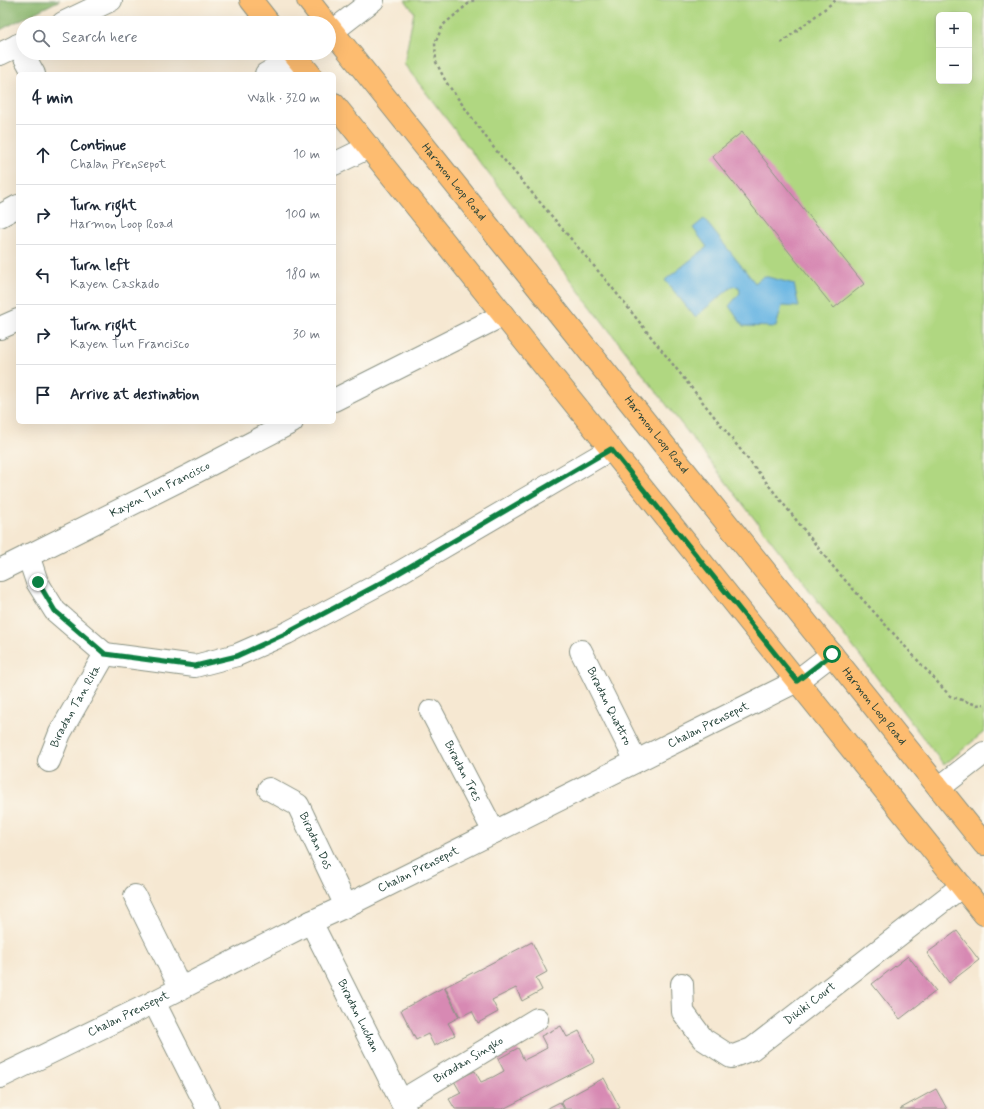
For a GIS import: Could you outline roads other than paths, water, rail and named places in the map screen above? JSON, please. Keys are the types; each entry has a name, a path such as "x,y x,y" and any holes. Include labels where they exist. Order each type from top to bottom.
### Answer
{"main road":[{"path":"251,0 264,16"},
{"name":"Harmon Loop Road","path":"308,0 320,16"},
{"name":"Harmon Loop Road","path":"336,36 984,844"},
{"path":"299,60 308,72"},
{"path":"336,106 984,914"}],"street":[{"path":"78,16 111,0"},
{"path":"336,23 373,0"},
{"path":"24,60 33,72"},
{"path":"269,72 287,60"},
{"path":"336,163 369,147"},
{"path":"0,216 16,207"},
{"path":"336,399 503,315"},
{"path":"0,328 16,321"},
{"name":"Kayen Tun Francisco","path":"0,570 288,424"},
{"path":"28,555 38,582 55,611 105,654 195,666 237,656 287,633 385,581 611,449"},
{"name":"Biradan Quattro","path":"581,651 636,761"},
{"name":"Biradan Tan Rita","path":"49,760 60,733 105,654"},
{"name":"Chalan Prensepot","path":"0,1077 181,989 311,922 346,906 797,681 832,654"},
{"name":"Biradan Tres","path":"431,711 494,832"},
{"path":"939,788 984,752"},
{"name":"Biradan Dos","path":"269,789 298,805 346,906"},
{"name":"Dikiki Court","path":"682,984 683,1012 703,1039 732,1057 752,1049 962,886"},
{"path":"135,896 181,989"},
{"name":"Biradan Luchan","path":"311,922 403,1105"},
{"path":"154,1002 208,1109"},
{"name":"Biradan Singko","path":"403,1105 537,1019"}],"water":[{"path":"704,219 755,283 764,276 794,284 799,307 782,306 776,327 743,326 729,306 740,293 739,287 733,286 695,317 665,280 707,247 693,228"}]}
